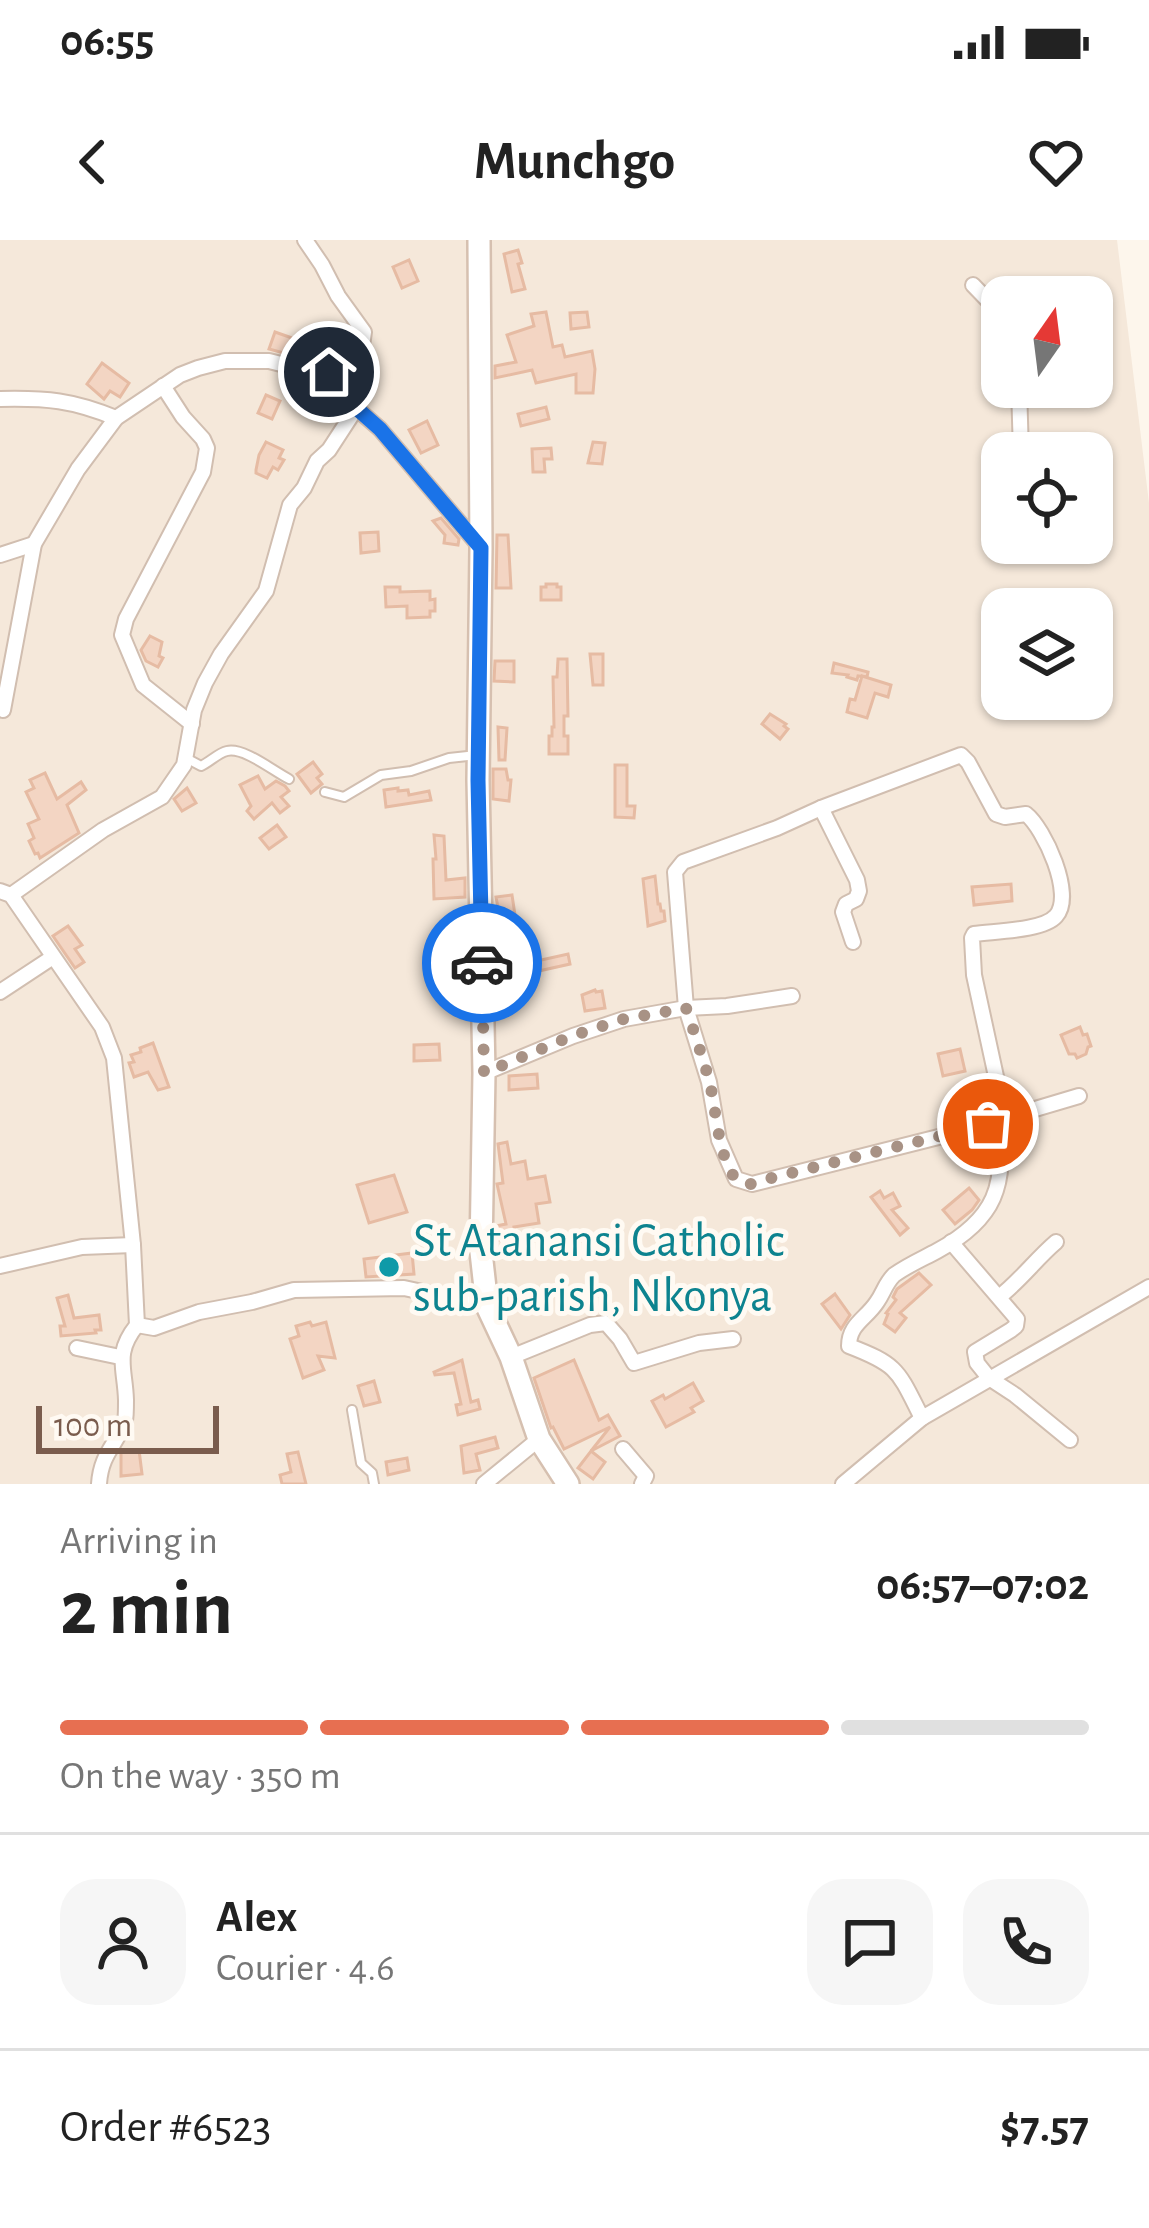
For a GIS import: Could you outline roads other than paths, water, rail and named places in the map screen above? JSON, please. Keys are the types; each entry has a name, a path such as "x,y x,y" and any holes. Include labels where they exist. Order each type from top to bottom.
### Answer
{"street":[{"path":"305,240 364,332 362,346 340,360 326,381"},
{"path":"479,240 481,1252 487,1306 511,1357 538,1438 568,1484"},
{"path":"973,285 981,293"},
{"path":"3,710 34,544 78,469 116,418 198,368 244,359 292,366 326,381 380,429 481,548"},
{"path":"163,386 203,439 206,458 122,635 146,689 192,724"},
{"path":"0,398 53,398 116,418"},
{"path":"99,1484 104,1459 126,1419 120,1357 136,1324 133,1245 113,1058 102,1028 6,893 162,797 184,765 200,696 220,654 266,591 290,505 355,410"},
{"path":"0,555 34,544"},
{"path":"922,1418 900,1376 883,1359 849,1346 848,1337 894,1275 951,1242 985,1214 994,1197 1001,1175 1001,1120 974,975 972,938 1054,919 1062,898 1051,853 1026,814 996,814 961,755 678,866 676,897 686,1008 709,1082 719,1140 736,1179 743,1184 1001,1120 1079,1096"},
{"path":"821,808 857,880 856,899 843,912 853,942"},
{"path":"0,992 53,956"},
{"path":"484,1073 624,1019 792,996"},
{"path":"951,1242 1016,1319 1016,1326 975,1352 976,1363 1070,1440"},
{"path":"999,1297 1056,1242"},
{"path":"0,1266 82,1247 133,1245"},
{"path":"843,1484 922,1418 1149,1287"},
{"path":"136,1324 154,1328 199,1312 294,1290 404,1288 487,1306"},
{"path":"511,1357 590,1325 607,1323 634,1363 699,1342 734,1339"},
{"path":"77,1348 120,1357"},
{"path":"484,1484 538,1438"},
{"path":"623,1449 646,1476 642,1484"}],"lane":[{"path":"185,758 202,766 236,750 289,779"},
{"path":"325,792 344,797 381,775 478,755"},
{"path":"352,1410 361,1463 372,1473 374,1484"}],"place":[{"name":"St Atanansi Catholic sub-parish, Nkonya","path":"389,1267"}]}
